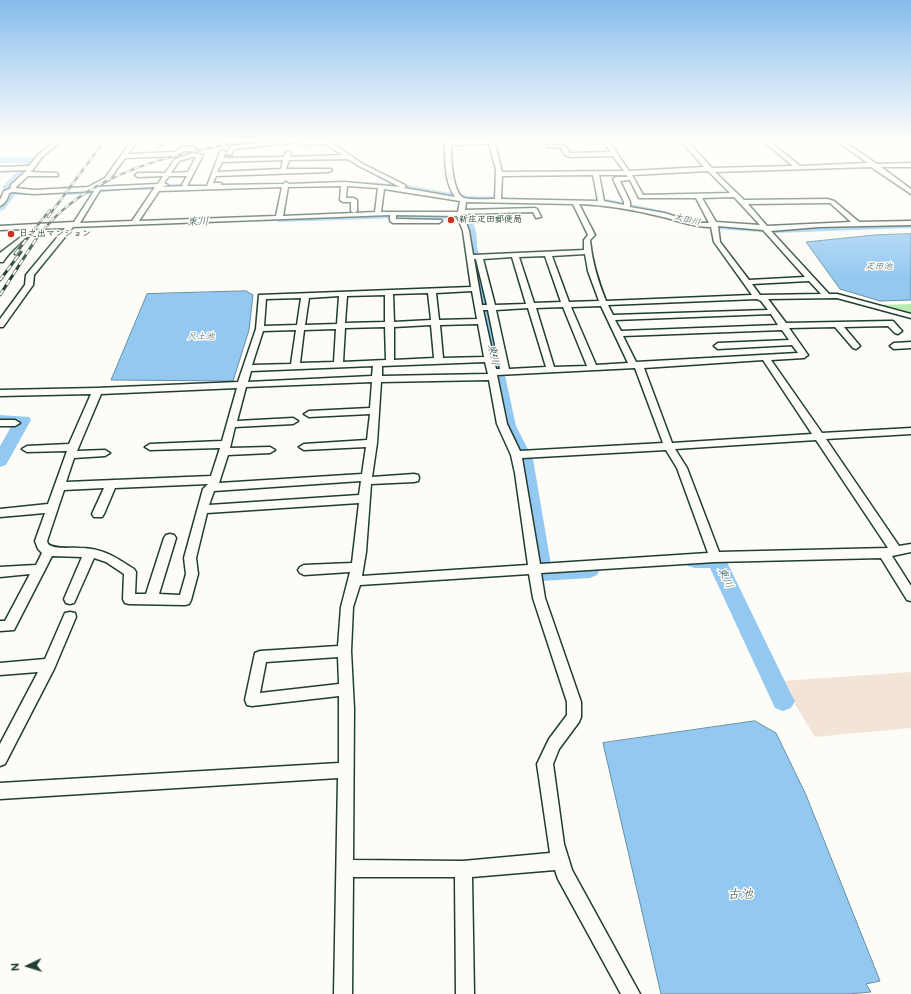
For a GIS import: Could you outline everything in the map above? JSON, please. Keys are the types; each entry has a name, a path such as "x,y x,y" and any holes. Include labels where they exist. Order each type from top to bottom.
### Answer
{"street":[{"path":"85,190 92,186"},
{"path":"6,192 13,190 34,192 85,190 114,186"},
{"path":"133,186 177,186"},
{"path":"158,187 166,186"},
{"path":"279,217 284,186"},
{"path":"344,186 342,200 354,200 354,211"},
{"path":"373,186 404,189 463,200 600,203 664,215 697,225 765,228 911,223"},
{"path":"406,186 456,195 463,200"},
{"path":"454,186 456,195"},
{"path":"498,201 499,186"},
{"path":"598,186 601,200 600,203"},
{"path":"620,186 627,202 627,207"},
{"path":"635,186 641,197 734,195"},
{"path":"726,186 743,202 826,295"},
{"path":"0,187 6,192"},
{"path":"136,222 158,187"},
{"path":"378,214 381,187"},
{"path":"0,325 29,285 30,275 72,225 97,191"},
{"path":"0,204 6,196 6,192"},
{"path":"0,393 242,386 593,368 635,364 804,355 764,299 758,297 717,242 714,225 698,196"},
{"path":"463,200 461,217 474,257 485,308 497,372 502,424 520,455 520,473 528,520 539,568 539,598 555,649 572,694 575,711 570,724 554,744 545,764 556,844 560,861 568,880 631,994"},
{"path":"743,202 827,201 832,202 857,224"},
{"path":"575,202 592,235 587,240 587,252 603,304 635,364 669,447 682,468 716,557"},
{"path":"0,229 136,222 378,214 393,215 393,221 461,217 535,210 538,217"},
{"path":"0,260 3,257 2,255 15,246 30,228"},
{"path":"474,257 587,252"},
{"path":"548,254 566,305 593,368"},
{"path":"515,255 551,370"},
{"path":"474,257 475,288 485,308 481,321 489,358 497,372"},
{"path":"746,282 812,279"},
{"path":"97,391 72,451 41,541 42,546 44,549 49,551 90,553 107,557 130,572 129,599 186,600 192,574 190,558 208,489 217,475 247,368 260,330 262,297 475,288"},
{"path":"432,290 436,322 436,374"},
{"path":"389,292 390,363"},
{"path":"331,378 335,365 341,326 343,294"},
{"path":"286,380 291,367 300,328 305,295"},
{"path":"485,308 826,295 852,300 911,316"},
{"path":"690,300 725,360"},
{"path":"610,318 773,312"},
{"path":"260,330 481,321"},
{"path":"618,334 890,323 898,331"},
{"path":"838,325 856,346"},
{"path":"718,346 794,342"},
{"path":"894,346 911,345"},
{"path":"765,357 818,436 890,552 911,596"},
{"path":"247,368 489,358"},
{"path":"406,362 406,375"},
{"path":"343,994 347,709 344,651 347,607 358,567 366,479 372,444 378,363"},
{"path":"309,414 374,411"},
{"path":"232,424 293,421"},
{"path":"0,423 15,423"},
{"path":"520,455 911,431"},
{"path":"304,447 372,444"},
{"path":"150,447 270,450"},
{"path":"27,449 104,453"},
{"path":"60,486 414,478"},
{"path":"98,514 111,484"},
{"path":"203,509 364,499"},
{"path":"0,513 52,508"},
{"path":"151,599 170,538"},
{"path":"355,581 716,557 890,552 911,548"},
{"path":"0,626 9,626 49,551"},
{"path":"70,599 90,553"},
{"path":"304,570 358,567"},
{"path":"0,572 40,569"},
{"path":"0,759 50,665 70,617"},
{"path":"344,651 260,657 252,700 346,689"},
{"path":"0,669 50,665"},
{"path":"0,791 346,770"},
{"path":"344,868 463,869 560,861"},
{"path":"463,869 465,994"}],"shaded area":[{"path":"911,672 911,728 815,737 781,681"}],"green space":[{"path":"911,304 911,315 879,305"}],"water":[{"name":"疋田池","path":"911,234 911,300 880,301 840,289 806,242 874,235"},
{"name":"尺土池","path":"246,291 253,295 249,330 233,381 111,380 147,294"},
{"name":"古池","path":"755,721 776,733 806,795 880,981 866,984 871,992 848,994 661,994 603,743"}],"waterway":[{"name":"太田川","path":"8,186 7,189 11,192"},
{"name":"太田川","path":"384,186 406,188 469,199 507,200"},
{"path":"906,186 911,190"},
{"name":"太田川","path":"65,192 92,191 121,187 189,187"},
{"name":"東川","path":"0,208 10,196 11,192"},
{"name":"太田川","path":"11,192 31,193"},
{"name":"太田川","path":"607,202 668,215"},
{"name":"東川","path":"279,219 403,215 455,216 465,218 471,230 471,246 508,426 524,459 542,573 590,570"},
{"name":"太田川","path":"694,223 775,230 911,225"},
{"path":"0,420 23,420 0,461"},
{"name":"東川","path":"695,561 716,560 783,701"}],"railway":[{"path":"48,217 71,186"},
{"path":"38,237 58,214 81,196 98,186"},
{"path":"28,237 50,210"},
{"path":"15,254 29,236"},
{"path":"0,295 38,236"},
{"path":"0,280 21,252"}],"place":[{"name":"新庄疋田郵便局","path":"451,220"},
{"name":"日之出マンション","path":"11,234"}]}
